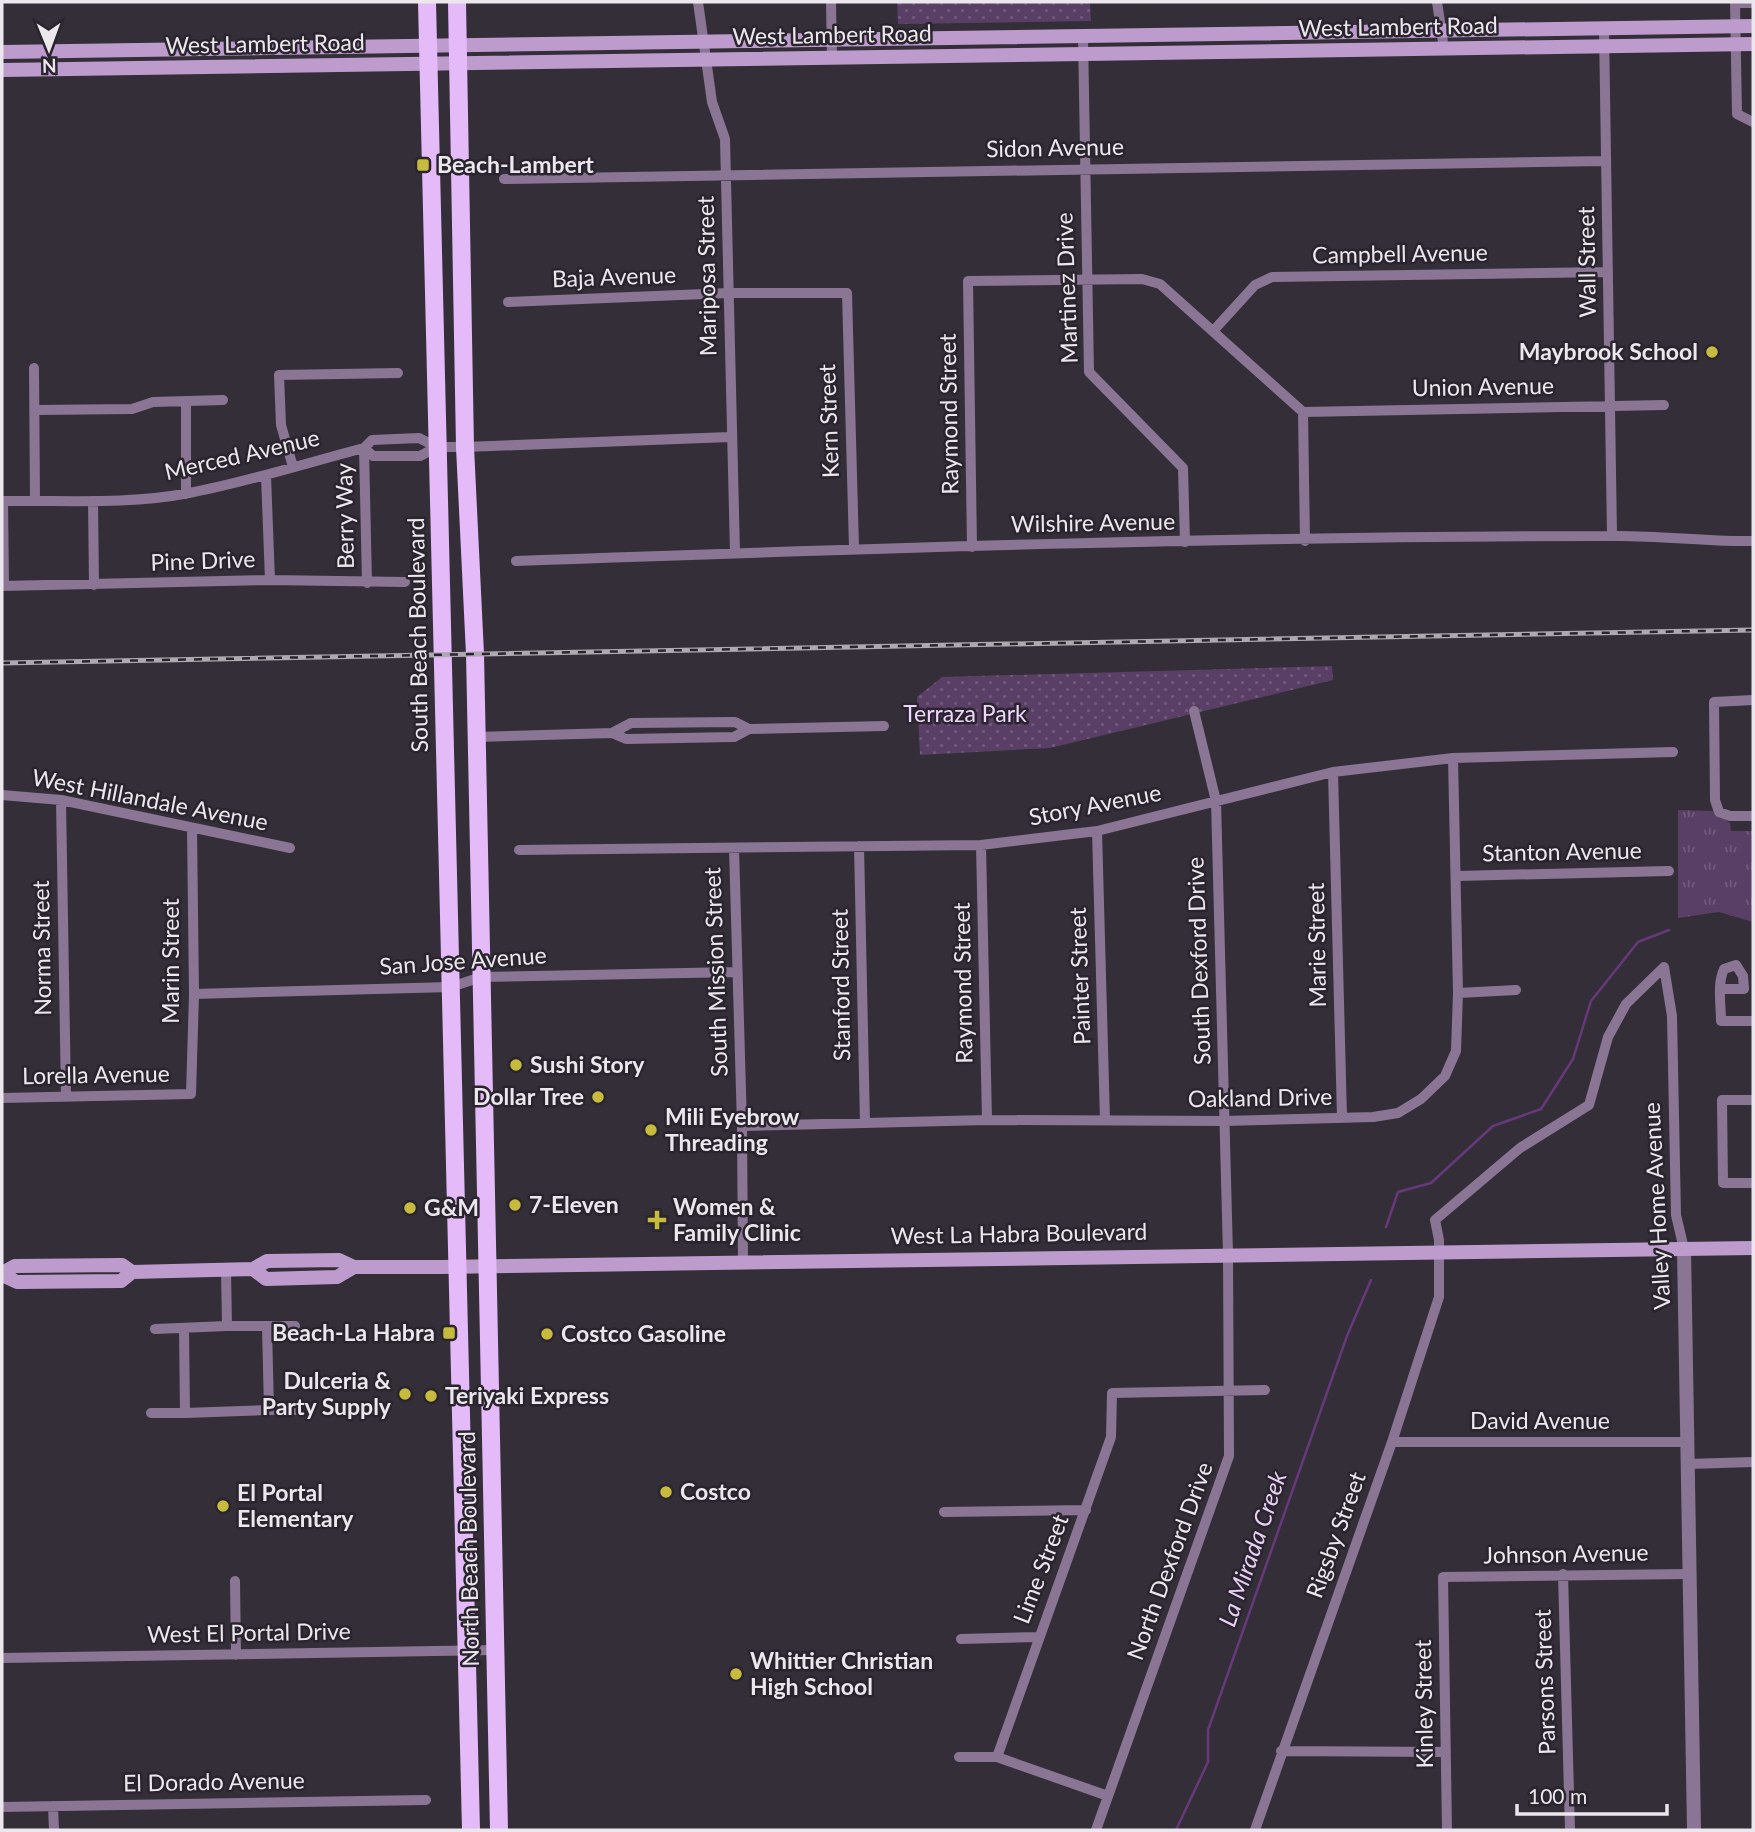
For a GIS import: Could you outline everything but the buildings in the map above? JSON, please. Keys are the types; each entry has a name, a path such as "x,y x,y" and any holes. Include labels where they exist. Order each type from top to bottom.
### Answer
{"main road":[{"name":"South Beach Boulevard","path":"427,2 457,1266"},
{"path":"457,2 465,447 476,737 486,1266"},
{"name":"West Lambert Road","path":"2,52 1753,26"},
{"name":"West Lambert Road","path":"2,70 1753,44"},
{"name":"West La Habra Boulevard","path":"2,1274 17,1282 121,1281 132,1272 253,1269 266,1279 337,1276 354,1267 1753,1248"},
{"name":"North Beach Boulevard","path":"457,1266 471,1830"},
{"name":"North Beach Boulevard","path":"486,1266 499,1830"}],"street":[{"name":"Mariposa Street","path":"698,2 712,102 725,139 730,437 735,553"},
{"path":"831,2 832,58"},
{"path":"1437,2 1444,49"},
{"path":"1753,2 1735,2 1737,114 1753,122"},
{"name":"Wall Street","path":"1604,29 1612,536"},
{"name":"Martinez Drive","path":"1083,37 1088,372 1183,468 1185,542"},
{"name":"Sidon Avenue","path":"504,179 1606,162"},
{"name":"Campbell Avenue","path":"1214,330 1255,285 1272,277 1608,272"},
{"path":"1087,280 1142,279 1160,284 1303,412 1305,541"},
{"name":"Raymond Street","path":"972,547 968,281 1087,280"},
{"name":"Baja Avenue","path":"508,302 729,293 846,293"},
{"name":"Kern Street","path":"846,293 854,548"},
{"path":"34,368 35,501"},
{"path":"293,467 281,425 279,375 398,373"},
{"path":"36,410 132,409 153,401 223,400"},
{"path":"186,401 186,494"},
{"name":"Union Avenue","path":"1303,412 1664,405"},
{"name":"Merced Avenue","path":"2,501 93,501 186,494 267,476 364,448 372,440 419,438 437,447 465,447 730,437"},
{"name":"Merced Avenue","path":"364,448 373,456 420,456 437,447"},
{"name":"Berry Way","path":"364,448 367,583"},
{"path":"267,476 270,580"},
{"path":"2,501 3,586"},
{"path":"93,501 94,585"},
{"name":"Wilshire Avenue","path":"516,561 854,548 1185,542 1612,536 1753,541"},
{"name":"Pine Drive","path":"3,586 270,580 405,582"},
{"path":"1753,701 1714,702 1715,800 1719,812 1730,816 1753,816"},
{"name":"South Dexford Drive","path":"1194,710 1216,801 1228,1254"},
{"path":"476,737 612,733 626,739 734,737 749,729 884,726"},
{"name":"Story Avenue","path":"519,850 981,845 1097,831 1333,772 1452,758 1673,752"},
{"name":"Oakland Drive","path":"742,1126 987,1120 1224,1121 1398,1113 1422,1099 1445,1076 1456,1051 1457,876 1452,758"},
{"name":"Marie Street","path":"1333,772 1342,1117"},
{"name":"West Hillandale Avenue","path":"2,795 61,800 290,848"},
{"name":"Norma Street","path":"61,800 66,1096"},
{"name":"Marin Street","path":"191,828 194,995 191,1094"},
{"name":"Painter Street","path":"1097,831 1105,1120"},
{"name":"Raymond Street","path":"981,845 987,1120"},
{"name":"Stanford Street","path":"859,846 865,1123"},
{"name":"South Mission Street","path":"734,848 743,1262"},
{"name":"Stanton Avenue","path":"1457,876 1669,871"},
{"name":"Valley Home Avenue","path":"1440,1251 1434,1224 1448,1208 1470,1193 1520,1148 1589,1105 1608,1037 1626,1004 1664,967 1672,1016 1676,1215 1684,1249 1694,1830"},
{"name":"San Jose Avenue","path":"194,995 452,987 481,977 736,972"},
{"path":"1721,989 1721,1021 1753,1021"},
{"path":"1458,993 1517,990"},
{"name":"Lorella Avenue","path":"2,1098 191,1094"},
{"path":"1753,1100 1721,1100 1723,1183 1753,1183"},
{"name":"Rigsby Street","path":"1255,1830 1392,1442 1440,1297 1440,1251"},
{"name":"North Dexford Drive","path":"1096,1830 1229,1456 1231,1390 1228,1254"},
{"path":"226,1270 227,1326"},
{"path":"155,1329 295,1326"},
{"path":"267,1327 269,1410"},
{"path":"184,1328 185,1413"},
{"path":"1231,1390 1265,1390"},
{"name":"Lime Street","path":"997,1757 1111,1437 1112,1393 1231,1390"},
{"path":"151,1413 298,1410"},
{"name":"David Avenue","path":"1392,1442 1687,1442"},
{"path":"1688,1464 1753,1462"},
{"path":"944,1512 1086,1510"},
{"name":"Parsons Street","path":"1563,1574 1570,1830"},
{"name":"Johnson Avenue","path":"1443,1577 1689,1574"},
{"name":"Kinley Street","path":"1443,1577 1447,1830"},
{"path":"235,1581 236,1655"},
{"path":"961,1639 1038,1637"},
{"name":"West El Portal Drive","path":"2,1658 496,1650"},
{"path":"1281,1751 1446,1752"},
{"path":"959,1757 997,1757 1108,1796"},
{"name":"El Dorado Avenue","path":"2,1807 426,1800"},
{"path":"53,1806 54,1830"}],"green space":[{"path":"897,2 1090,2 1091,21 898,24"},
{"name":"Terraza Park","path":"1332,666 1333,680 1050,748 920,755 917,697 942,677"},
{"path":"1678,810 1713,811 1730,823 1731,831 1753,831 1753,922 1719,912 1678,918"}],"waterway":[{"name":"La Mirada Creek","path":"1386,1227 1398,1192 1431,1183 1493,1126 1541,1109 1573,1059 1591,1001 1638,942 1669,930"},
{"name":"La Mirada Creek","path":"1176,1830 1208,1762 1208,1730 1347,1336 1371,1280"}],"railway":[{"path":"2,663 1753,630"}],"place":[{"name":"Beach-Lambert","path":"423,165"},
{"name":"Maybrook School","path":"1712,352"},
{"name":"Sushi Story","path":"516,1065"},
{"name":"Dollar Tree","path":"598,1097"},
{"name":"Mili Eyebrow Threading","path":"651,1130"},
{"name":"7-Eleven","path":"515,1205"},
{"name":"G&M","path":"410,1208"},
{"name":"Women & Family Clinic","path":"657,1220"},
{"name":"Beach-La Habra","path":"449,1333"},
{"name":"Costco Gasoline","path":"547,1334"},
{"name":"Dulceria & Party Supply","path":"405,1394"},
{"name":"Teriyaki Express","path":"431,1396"},
{"name":"Costco","path":"666,1492"},
{"name":"El Portal Elementary","path":"223,1506"},
{"name":"Whittier Christian High School","path":"736,1674"}]}
